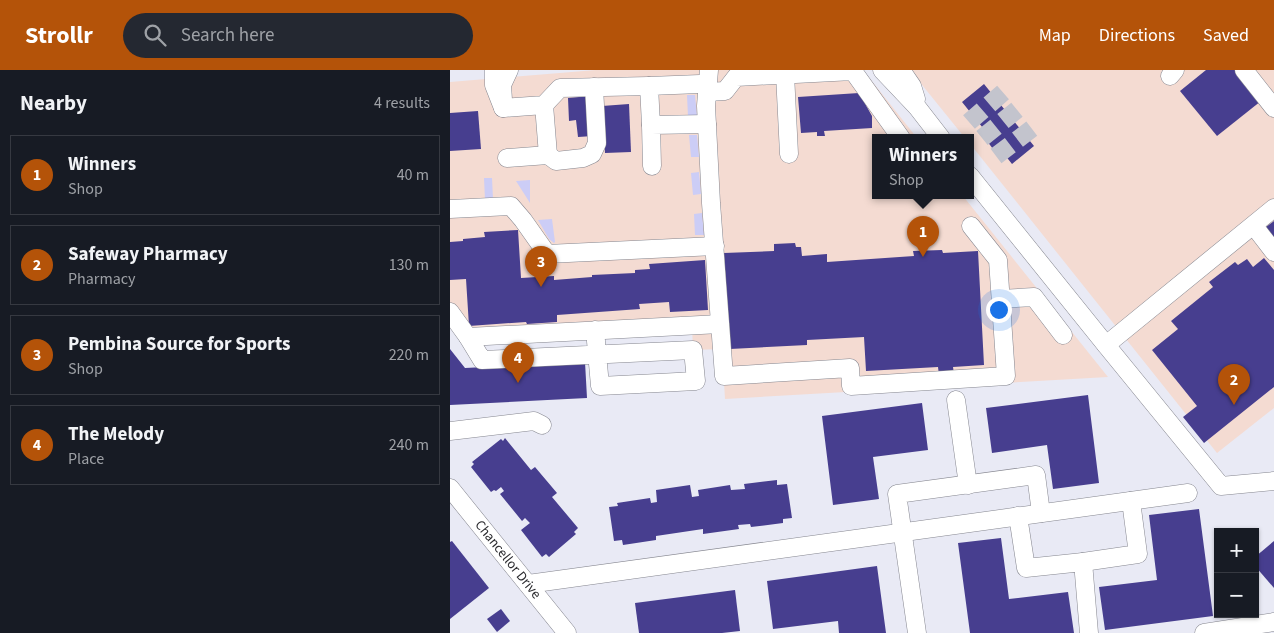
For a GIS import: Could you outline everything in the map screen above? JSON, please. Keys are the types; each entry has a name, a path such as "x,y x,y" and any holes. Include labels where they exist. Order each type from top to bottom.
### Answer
{"street":[{"path":"494,70 494,85 503,108"},
{"path":"503,108 502,85 509,70"},
{"path":"503,108 544,105 560,88 649,86 725,91 736,77 853,70 897,134"},
{"path":"882,70 917,107 938,134"},
{"path":"901,70 912,86 917,107"},
{"path":"1244,70 1274,108"},
{"path":"785,74 789,154"},
{"path":"649,86 652,166"},
{"path":"507,158 548,155 556,161 583,158 592,154 596,143 594,87"},
{"path":"651,125 704,91"},
{"path":"704,91 710,203 715,246 724,376 850,368 851,386 1006,376 998,260 970,226"},
{"path":"544,105 548,155"},
{"path":"974,181 1221,486 1274,481"},
{"path":"450,209 510,206 524,220 547,254 715,246"},
{"path":"1106,345 1274,208"},
{"path":"1254,226 1274,252"},
{"path":"1000,299 1034,297 1063,335"},
{"path":"450,312 482,360 597,354 693,350 696,381 600,386 597,354 595,330"},
{"path":"468,337 720,324"},
{"path":"694,364 723,362"},
{"path":"956,400 968,485"},
{"path":"450,431 534,421 542,425"},
{"path":"917,633 896,494 1036,476 1041,513"},
{"name":"Chancellor Drive","path":"451,492 567,633"},
{"path":"528,584 1188,493"},
{"path":"1018,516 1026,568 1083,562 1138,554 1131,501"},
{"path":"1083,562 1089,633"},
{"path":"1204,633 1274,622"}],"shaded area":[{"path":"596,70 863,70 914,134 872,134 872,199 965,199 1108,377 725,399 722,349 693,350 692,326 468,337 450,312 450,82"},
{"path":"910,70 1274,70 1274,408 1217,453 974,149 974,134 962,134"},
{"path":"687,95 695,95 697,116 688,117"},
{"path":"689,135 697,135 699,157 691,157"},
{"path":"699,172 701,194 693,195 691,173"},
{"path":"484,178 492,178 493,199 485,200"},
{"path":"530,180 530,203 516,181"},
{"path":"702,213 704,235 695,235 694,214"},
{"path":"552,219 554,243 549,239 538,220"}],"building":[{"path":"1206,70 1236,70 1261,101 1217,136 1180,91"},
{"path":"984,84 1034,146 1012,164 997,145 993,149 987,141 991,138 962,102"},
{"path":"859,93 872,116 872,128 824,131 825,136 817,136 817,132 801,133 798,97"},
{"path":"590,96 593,136 578,137 576,120 569,121 568,98"},
{"path":"629,104 631,152 605,153 602,106"},
{"path":"478,111 481,149 450,151 450,113"},
{"path":"1274,221 1274,246 1262,230"},
{"path":"518,230 521,278 554,276 554,280 592,277 592,275 635,273 635,270 650,269 649,264 705,260 708,310 670,312 669,302 639,304 640,309 557,315 557,322 469,326 466,279 450,280 450,242 485,237 484,232"},
{"path":"795,243 796,247 801,247 802,256 827,254 827,262 914,256 913,251 942,250 943,253 978,251 984,365 953,367 954,374 939,375 938,367 866,371 864,337 807,340 807,345 730,349 724,253 774,251 774,244"},
{"path":"1264,258 1274,270 1274,387 1204,443 1183,417 1197,406 1152,350 1178,329 1171,321 1213,287 1209,282 1235,262 1238,265 1247,259 1253,267"},
{"path":"450,349 465,368 585,362 587,398 450,405"},
{"path":"1088,395 1099,483 1053,489 1047,445 992,453 986,408"},
{"path":"922,403 928,450 873,457 879,499 833,505 822,416"},
{"path":"505,438 531,470 535,467 557,493 552,497 578,528 574,532 576,534 549,557 546,554 542,557 521,530 530,523 525,518 522,521 500,494 504,491 501,487 491,492 471,467 474,464 472,462 501,439 503,441"},
{"path":"777,480 777,485 787,484 792,518 783,519 783,523 751,527 750,524 738,525 739,529 703,534 703,529 656,536 656,540 623,545 622,540 614,541 609,507 618,506 617,503 650,498 651,503 657,502 656,490 690,485 692,497 699,496 698,490 730,485 731,490 745,489 744,484"},
{"path":"1199,509 1213,616 1105,630 1099,587 1157,580 1149,515"},
{"path":"1001,538 1009,599 1068,592 1074,633 970,633 958,543"},
{"path":"452,541 489,588 450,619 450,542"},
{"path":"1274,541 1274,588 1259,571 1259,554"},
{"path":"877,566 886,633 839,633 838,621 773,629 767,581"},
{"path":"735,590 740,631 722,633 639,633 635,603"},
{"path":"501,609 510,621 497,632 487,619"}],"tunnel":[{"path":"969,122 1006,90"},
{"path":"982,138 1019,108"},
{"path":"996,156 1034,127"}],"place":[{"name":"Winners","path":"923,257"},
{"name":"Pembina Source for Sports","path":"541,287"},
{"name":"The Melody","path":"518,383"},
{"name":"Safeway Pharmacy","path":"1234,405"}]}
